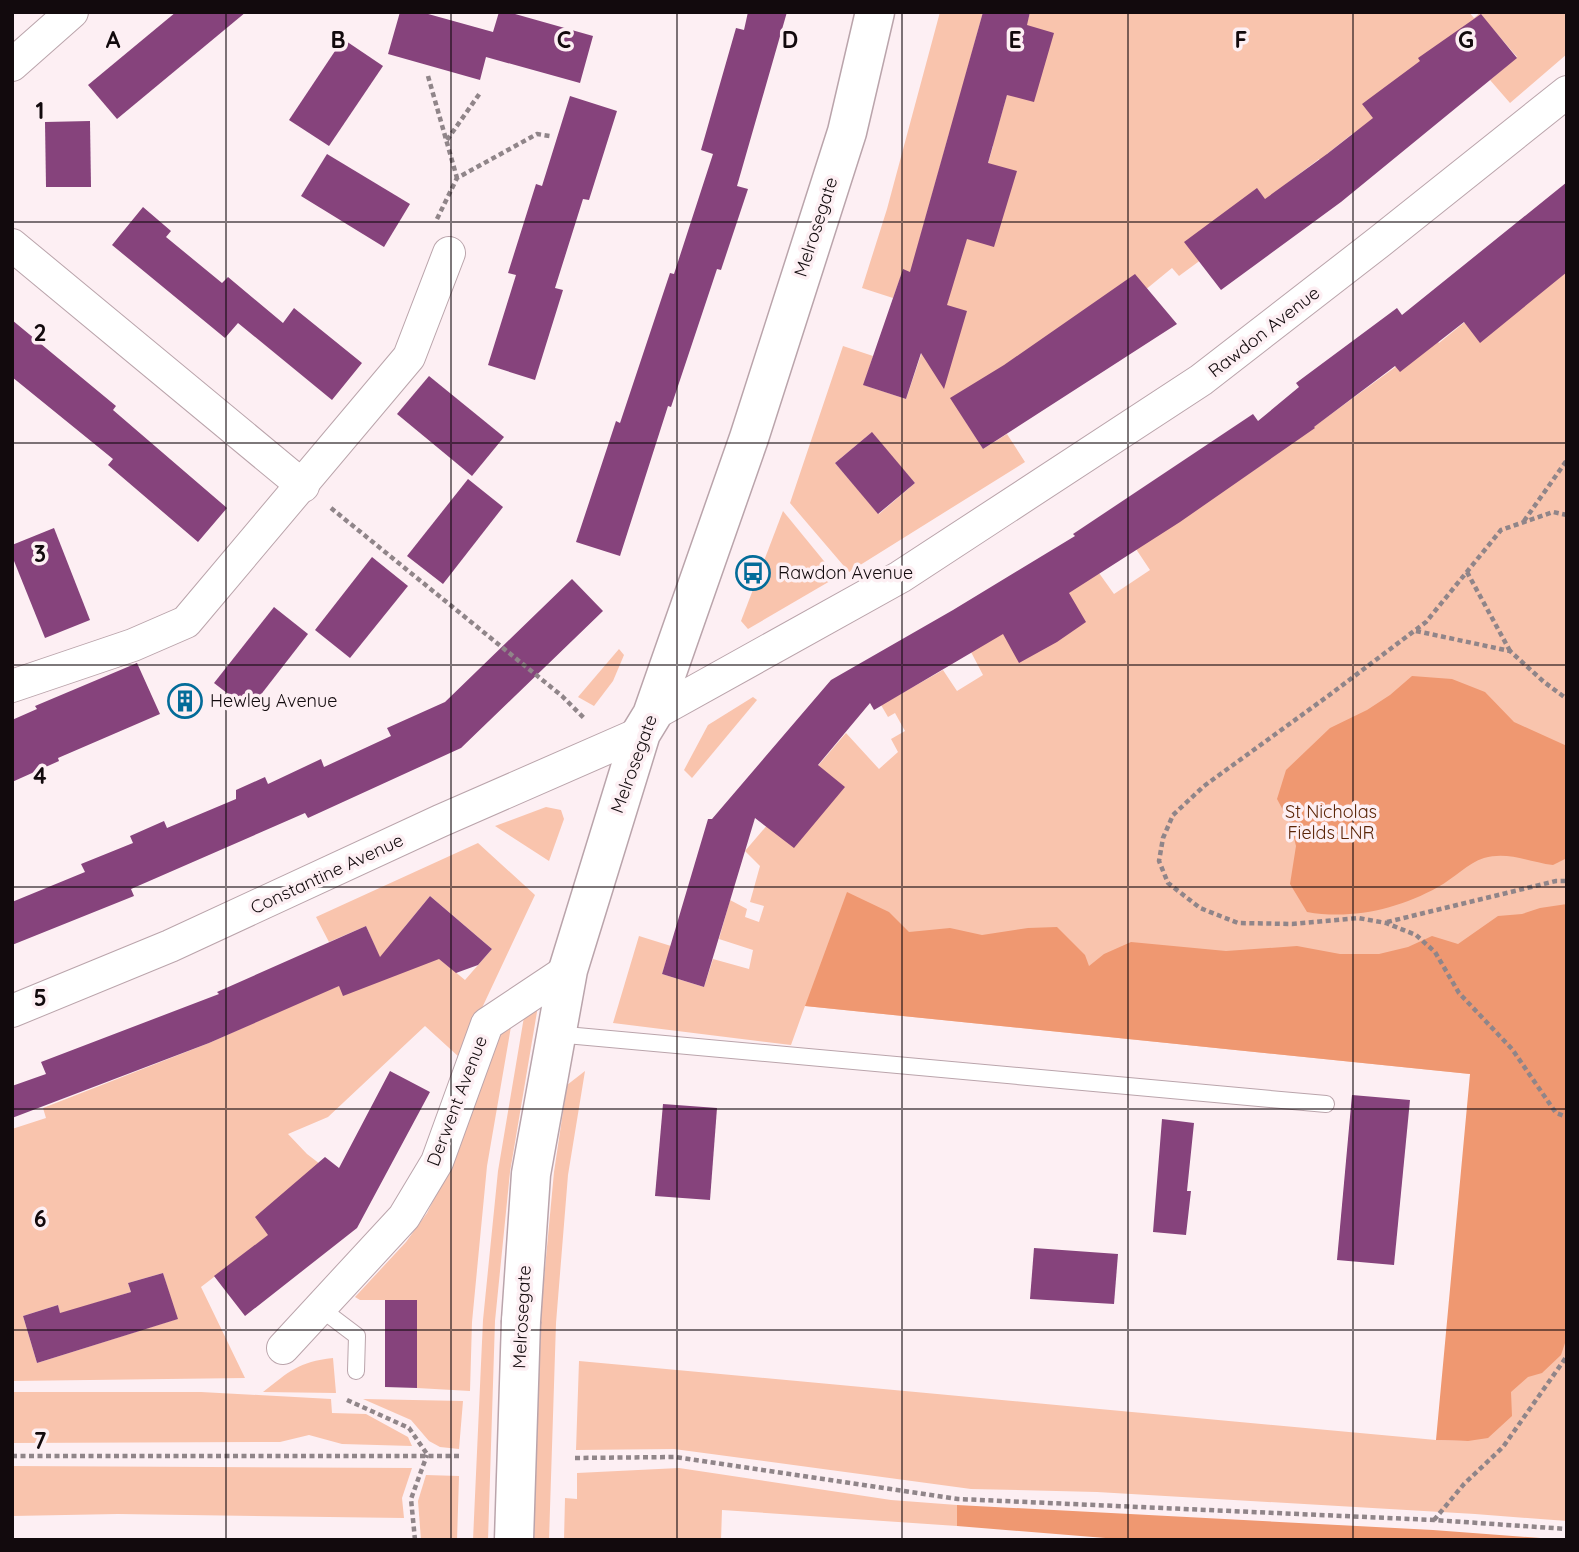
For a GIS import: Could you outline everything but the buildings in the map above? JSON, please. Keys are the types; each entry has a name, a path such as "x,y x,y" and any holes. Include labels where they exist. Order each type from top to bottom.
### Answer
{"street":[{"path":"12,65 72,12"},
{"name":"Melrosegate","path":"514,1540 520,1321 531,1174 568,970 646,724 749,438 847,132 875,12"},
{"name":"Rawdon Avenue","path":"646,724 901,577 1200,380 1567,92"},
{"path":"12,245 303,485"},
{"path":"12,686 134,645 186,622 409,357 449,253"},
{"name":"Constantine Avenue","path":"12,1011 170,946 440,821 601,751 646,724"},
{"name":"Derwent Avenue","path":"284,1348 404,1217 436,1162 487,1024 568,970"}],"lane":[{"path":"555,1034 1326,1104"},
{"path":"320,1308 357,1336 356,1371"}],"path":[{"path":"428,76 457,178"},
{"path":"446,140 480,93"},
{"path":"449,253 433,229 457,178 537,134 550,136"},
{"path":"1524,522 1567,460"},
{"path":"303,485 562,696 594,727 601,751"},
{"path":"1567,510 1553,512 1501,530 1426,622 1204,786 1173,814 1163,838 1159,861 1168,883 1200,908 1238,923 1292,924 1358,918 1386,923 1416,935 1435,952 1459,993 1512,1049 1556,1113 1567,1117"},
{"path":"1553,512 1567,515"},
{"path":"1467,572 1510,651 1567,699"},
{"path":"1415,631 1510,651"},
{"path":"1386,923 1497,895 1567,881"},
{"path":"1434,1520 1464,1484 1503,1447 1567,1356"},
{"path":"356,1371 344,1398 409,1428 427,1455"},
{"path":"415,1540 411,1499 427,1455"},
{"path":"12,1456 460,1456"},
{"path":"575,1458 675,1457 958,1499 1434,1520 1567,1529"}],"green space":[{"path":"940,12 983,12 956,111 999,123 1030,12 1469,12 1474,18 1481,12 1567,12 1567,54 1510,103 1490,80 1517,57 1493,29 1358,140 1352,134 1327,154 1330,160 1324,165 1319,159 1286,184 1292,193 1179,276 1172,268 1139,295 1130,297 1103,314 1109,324 987,403 982,396 959,411 983,449 1007,434 1025,462 849,572 790,503 843,346 873,356 864,385 906,399 945,284 903,270 893,298 862,288 887,209","holes":["949,134 993,146 960,261 917,249","871,433 915,483 879,514 835,463"]},
{"name":"St Nicholas Fields LNR","path":"1567,239 1567,1521 1097,1492 971,1489 674,1449 576,1450 579,1361 1468,1441 1470,1074 805,1006 791,1045 613,1023 639,936 671,946 662,974 704,987 713,959 749,969 753,950 719,939 730,900 747,909 745,917 759,922 764,906 750,902 760,866 745,851 846,733 879,769 898,752 891,739 905,731 895,713 888,717 881,705 943,670 957,691 983,675 971,652 1099,573 1114,594 1150,570 1136,549 1263,464 1435,338 1439,343"},
{"path":"783,511 837,577 748,629 741,621"},
{"path":"619,649 624,655 613,681 594,706 578,697"},
{"path":"1412,676 1452,679 1485,692 1514,722 1567,746 1567,858 1553,865 1510,856 1493,856 1472,864 1423,895 1391,907 1341,915 1307,912 1290,884 1296,846 1291,825 1277,799 1286,770 1330,728 1367,710"},
{"path":"753,697 757,700 692,778 684,770 708,725"},
{"path":"546,807 561,810 564,819 549,861 495,826"},
{"path":"478,843 535,895 459,1057 425,1026 328,1117 288,1134 320,1164 304,1208 201,1287 245,1378 12,1381 12,1129 46,1118 43,1108 209,1043 383,965 366,926 329,942 316,917","holes":["430,896 492,949 465,980 403,929","163,1273 177,1319 37,1363 23,1316 58,1305 60,1314 131,1292 128,1283"]},
{"path":"847,892 889,912 909,932 950,928 982,935 1057,927 1085,955 1089,966 1104,954 1131,942 1226,951 1297,946 1340,954 1379,954 1408,947 1432,936 1458,944 1498,916 1522,914 1567,904 1567,1337 1561,1355 1542,1373 1528,1377 1511,1392 1512,1416 1488,1438 1468,1441 1436,1440 1470,1074 805,1006"},
{"path":"540,994 510,1172 495,1321 488,1540 473,1540 483,1320 498,1171 526,1005"},
{"path":"513,1015 487,1166 472,1322 470,1391 417,1388 417,1300 360,1300 355,1297 406,1242 427,1213 460,1147 494,1036"},
{"path":"585,1071 568,1175 556,1323 549,1540 534,1540 540,1322 554,1172 567,1085"},
{"path":"333,1358 336,1393 263,1392 295,1369 311,1362"},
{"path":"12,1392 201,1392 331,1399 332,1413 366,1414 408,1437 412,1446 342,1444 309,1435 280,1442 12,1443"},
{"path":"363,1399 463,1401 459,1449 440,1447 429,1441 411,1420"},
{"path":"12,1466 412,1468 402,1498 404,1518 118,1514 12,1516"},
{"path":"679,1468 891,1500 957,1505 957,1526 722,1510 721,1540 564,1540 565,1498 577,1499 577,1473"},
{"path":"426,1475 459,1476 457,1540 421,1540 418,1501"},
{"path":"957,1505 1433,1530 1567,1540 1130,1540 957,1526"}],"place":[{"name":"Rawdon Avenue","path":"753,573"},
{"name":"Hewley Avenue","path":"185,701"}]}
